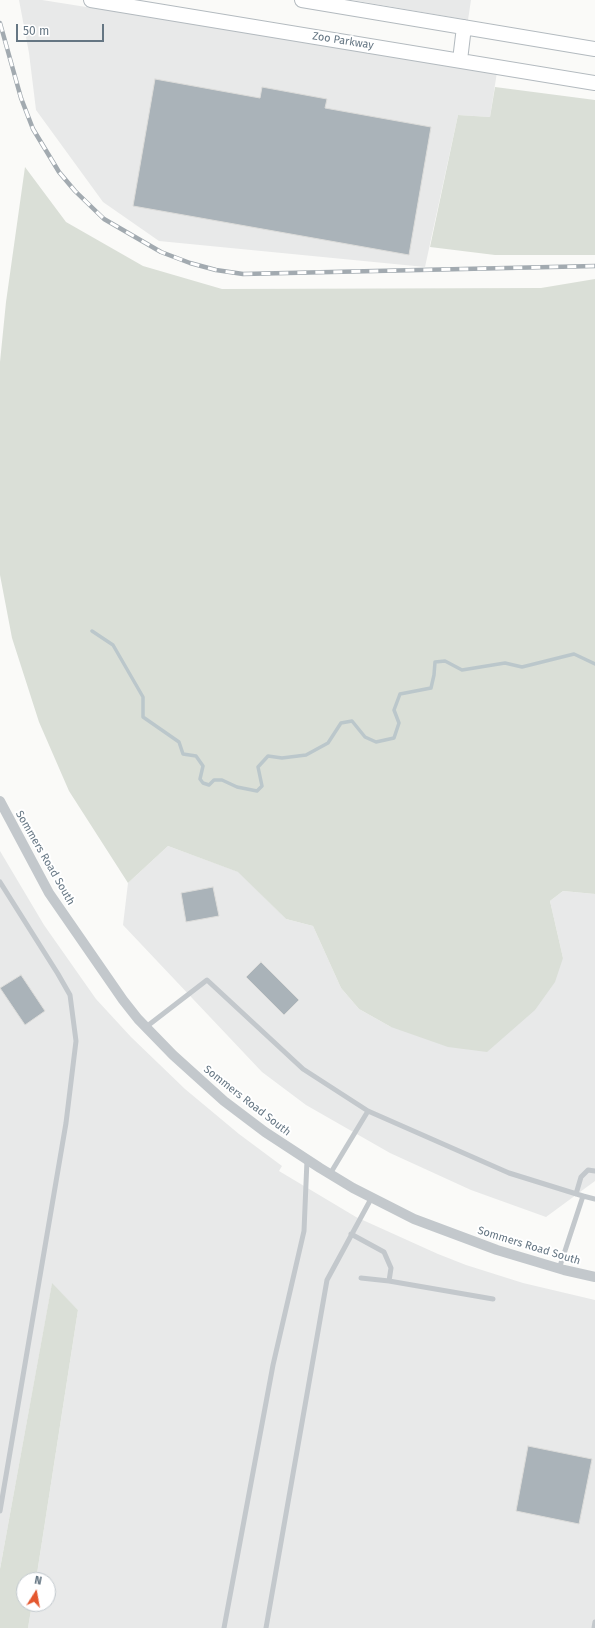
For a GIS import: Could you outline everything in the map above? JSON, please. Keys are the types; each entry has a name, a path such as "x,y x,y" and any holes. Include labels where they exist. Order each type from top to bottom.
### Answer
{"main road":[{"name":"Zoo Parkway","path":"91,0 595,83"},
{"path":"302,0 595,49"},
{"path":"460,60 464,27"}],"street":[{"name":"Sommers Road South","path":"0,801 48,893 123,1000 146,1028 173,1055 224,1101 265,1132 330,1174 414,1219 496,1250 595,1277"}],"lane":[{"path":"0,882 70,995 76,1041 66,1123 0,1511"},
{"path":"146,1028 207,980 303,1069 368,1112 509,1174 595,1199"},
{"path":"330,1174 368,1112"},
{"path":"224,1628 273,1365 304,1231 308,1160"},
{"path":"576,1194 581,1177 588,1170 595,1171"},
{"path":"560,1268 582,1196"},
{"path":"266,1628 327,1280 372,1197"},
{"path":"351,1234 384,1252 390,1268 389,1281"},
{"path":"361,1278 389,1281 493,1299"},
{"path":"594,1628 595,1622"}],"shaded area":[{"path":"19,0 42,0 497,72 490,117 458,115 425,267 159,241 103,202 36,110 29,53"},
{"path":"352,0 471,0 468,20"},
{"path":"495,87 595,100 595,255 495,255 430,247 458,115 490,117"},
{"path":"25,167 66,222 143,266 222,289 541,288 595,279 595,894 563,891 550,901 563,958 555,982 535,1010 487,1052 448,1047 391,1027 359,1009 341,988 313,926 286,919 238,872 168,846 128,883 69,791 39,722 12,638 0,575 0,362 6,302"},
{"path":"168,846 239,872 286,919 313,926 341,988 359,1009 391,1027 563,958 550,901 563,891 595,894 595,1181 546,1217 471,1190 390,1153 306,1105 262,1072 123,925 128,883"},
{"path":"0,851 44,925 96,999 131,1037 185,1089 239,1134 282,1166 279,1171 356,1217 438,1254 466,1265 523,1283 595,1300 595,1628 28,1628 31,1612 56,1612 56,1572 37,1572 78,1310 52,1284 0,1569"},
{"path":"52,1283 78,1310 37,1572 16,1572 16,1612 31,1612 28,1628 0,1628 0,1569"}],"building":[{"path":"155,79 260,98 262,87 327,99 325,108 431,127 409,255 133,206"},
{"path":"213,887 219,916 186,922 181,893"},
{"path":"261,962 299,1000 284,1015 246,977"},
{"path":"21,975 45,1011 25,1025 0,988"},
{"path":"528,1446 592,1459 579,1524 516,1511"}],"waterway":[{"path":"92,631 113,645 143,697 143,717 179,742 183,754 196,756 203,766 200,779 203,783 209,785 214,780 222,780 237,787 257,791 262,786 258,767 268,756 282,758 306,755 328,743 341,723 352,721 365,737 376,742 394,738 399,723 394,710 400,694 431,688 435,662 445,661 462,670 505,663 522,667 574,654 595,664"}],"railway":[{"path":"0,23 21,98 33,129 59,172 75,191 104,219 161,252 190,263 216,270 243,274 595,266"}]}
